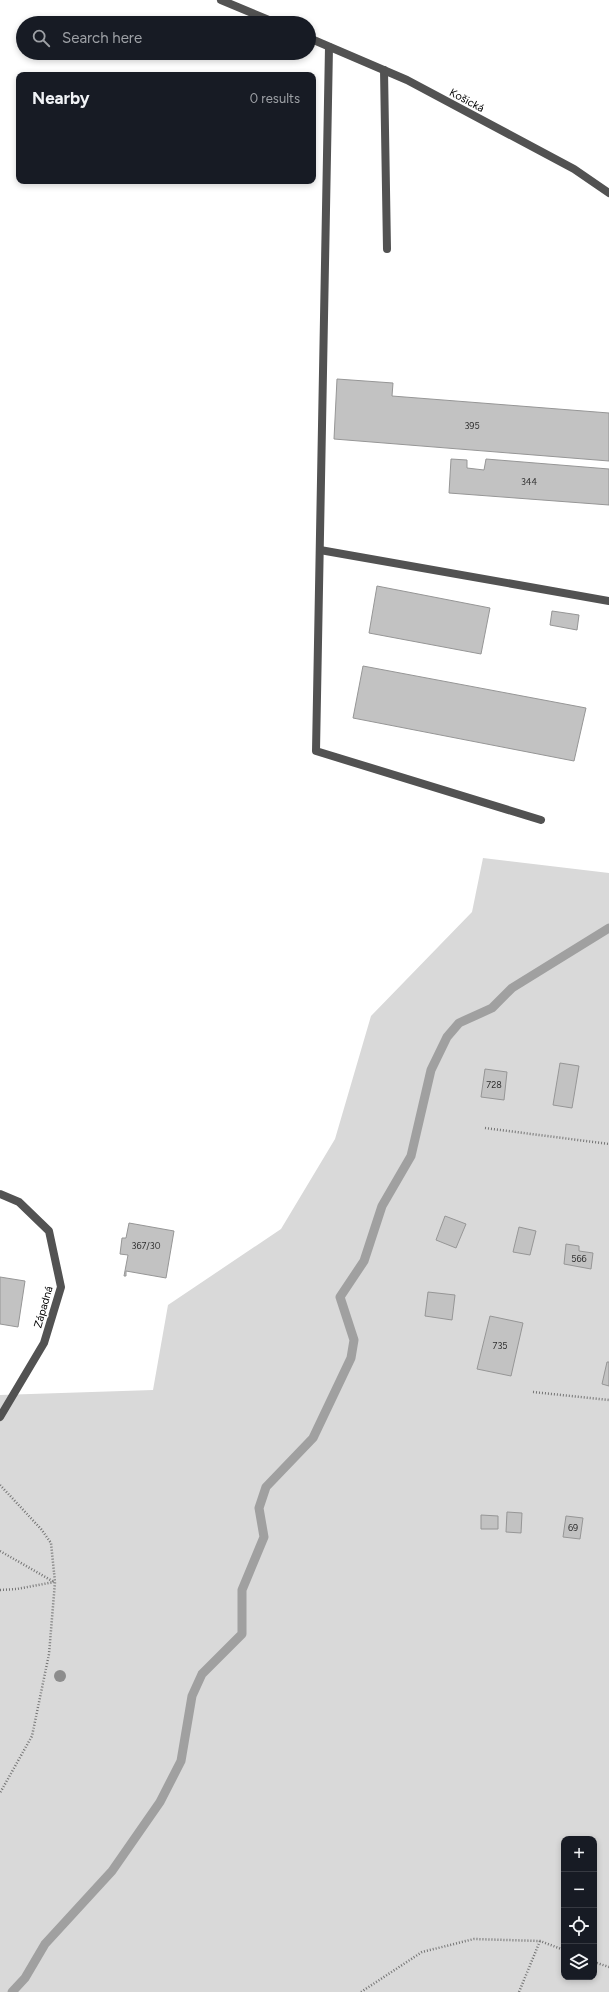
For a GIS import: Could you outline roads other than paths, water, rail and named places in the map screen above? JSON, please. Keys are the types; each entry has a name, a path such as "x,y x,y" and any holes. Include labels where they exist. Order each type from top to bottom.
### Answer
{"street":[{"path":"221,0 259,16"},
{"name":"Košická","path":"316,41 407,80 574,169 609,193"},
{"path":"329,46 316,751 541,820"},
{"path":"384,70 387,249"},
{"path":"320,550 609,601"},
{"name":"Západná","path":"0,1194 19,1202 49,1231 61,1287 44,1343 0,1416"}],"waterway":[{"path":"12,1992 25,1978 45,1944 112,1871 160,1802 181,1761 192,1696 202,1674 242,1634 242,1590 264,1537 259,1508 266,1487 313,1438 351,1358 354,1340 340,1297 364,1261 382,1206 411,1156 431,1070 447,1037 459,1023 492,1008 512,988 609,928"}]}
